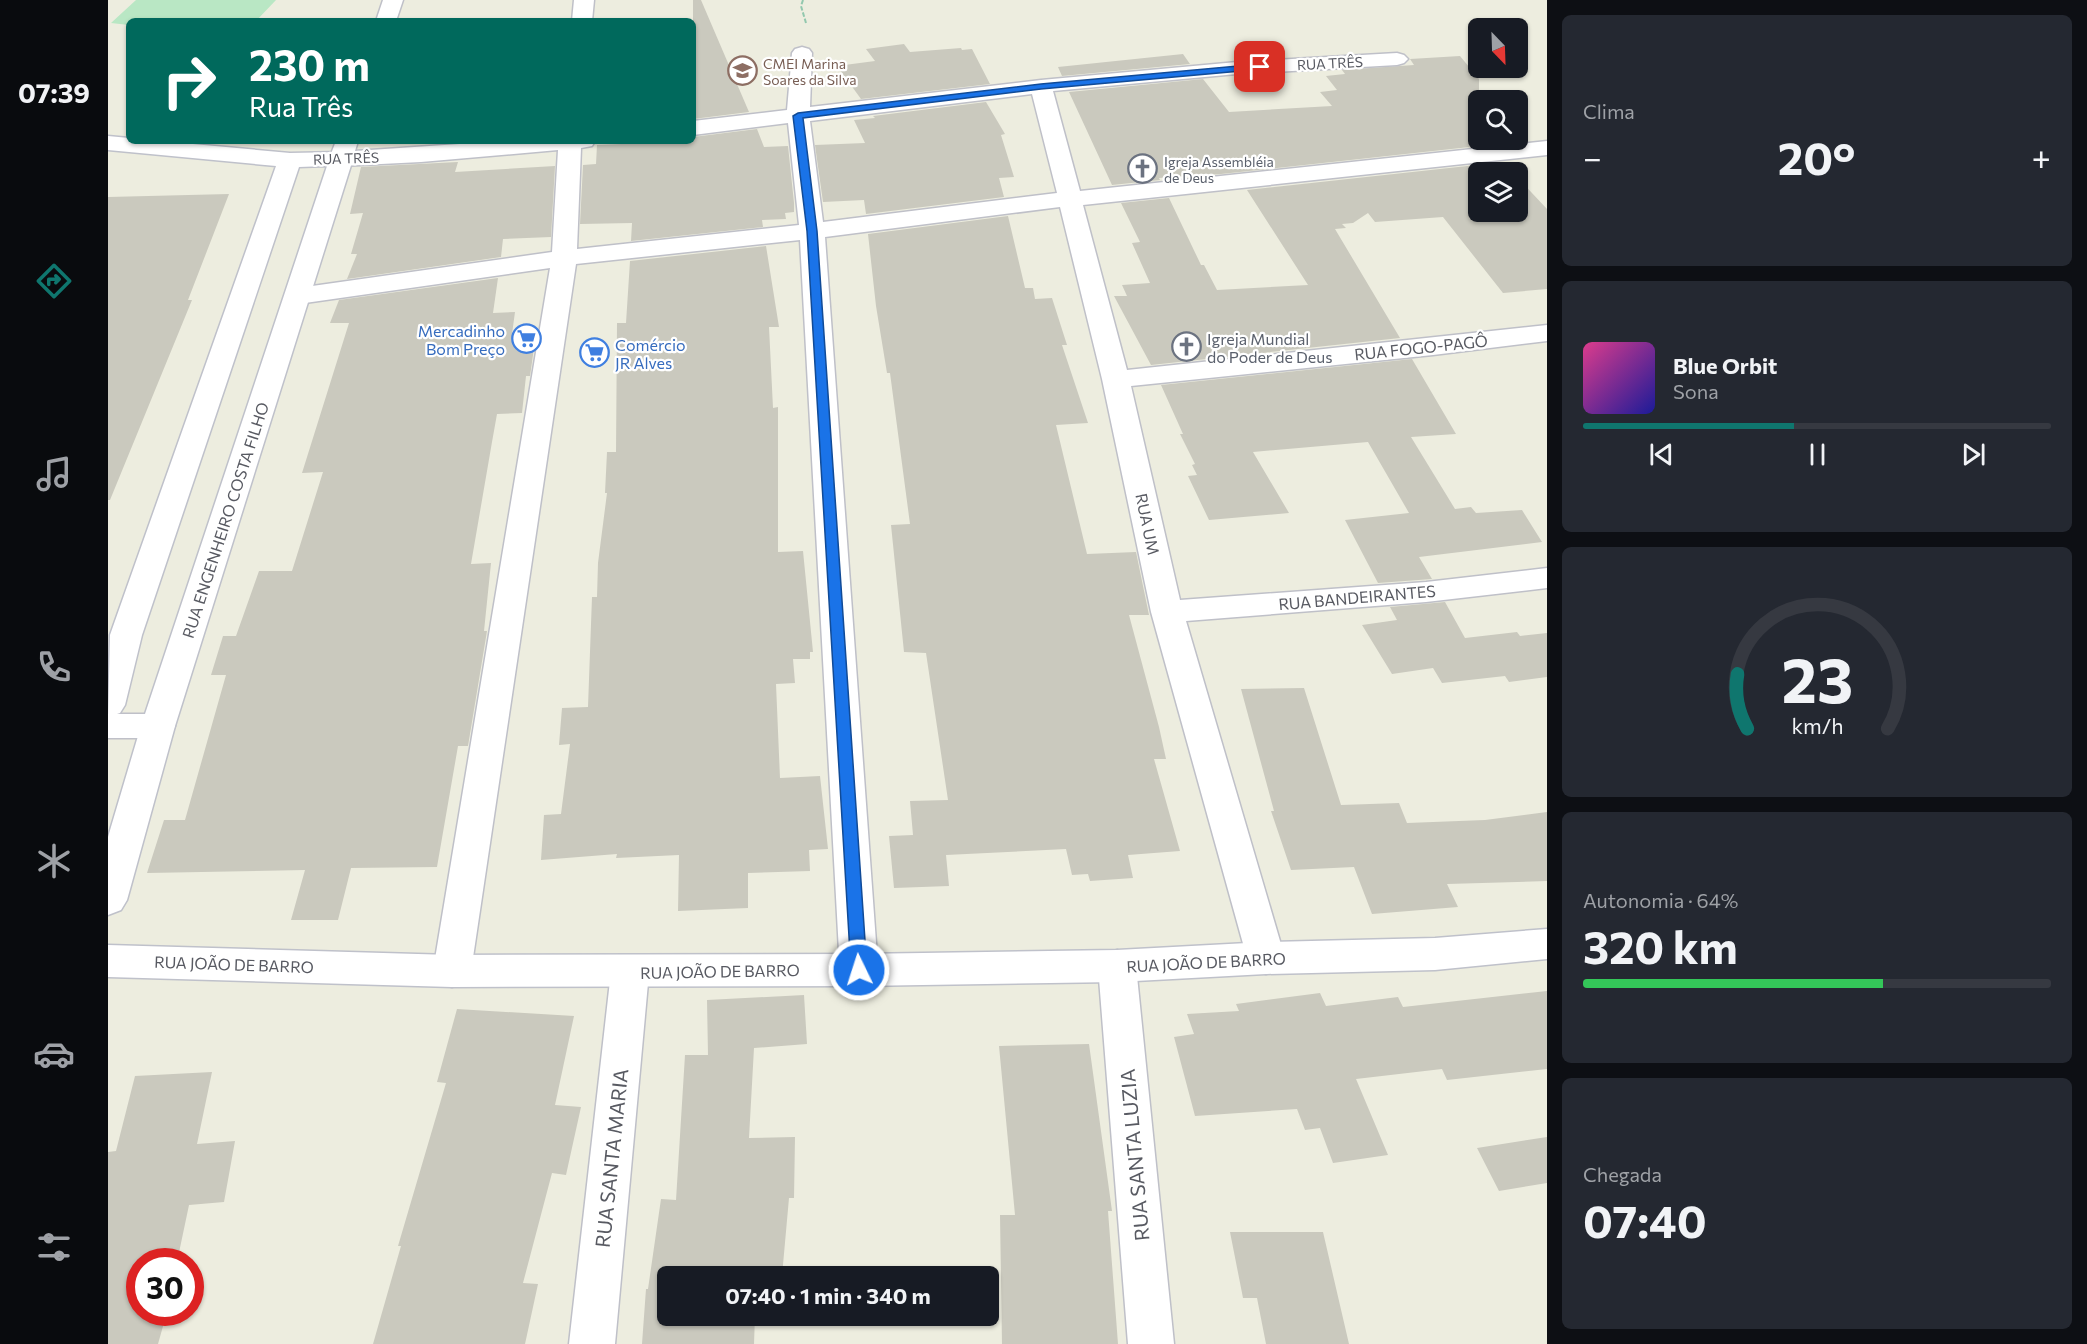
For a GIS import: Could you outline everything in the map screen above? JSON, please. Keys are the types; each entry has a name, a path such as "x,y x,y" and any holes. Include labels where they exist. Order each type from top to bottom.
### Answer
{"street":[{"path":"387,18 393,0"},
{"path":"582,18 584,0"},
{"path":"802,53 798,116 812,231 859,970"},
{"name":"RUA TRÊS","path":"696,128 1041,86 1237,68 1397,59"},
{"name":"RUA UM","path":"1041,86 1068,199 1116,379 1167,612 1266,958"},
{"name":"RUA TRÊS","path":"108,143 290,160 344,150 516,144"},
{"path":"452,971 564,258 574,144"},
{"path":"298,296 564,258 812,231 1068,199 1547,148"},
{"name":"RUA ENGENHEIRO COSTA FILHO","path":"108,900 158,726 344,150"},
{"path":"108,705 126,636 290,160"},
{"name":"RUA FOGO-PAGÔ","path":"1116,379 1433,347 1547,333"},
{"name":"RUA BANDEIRANTES","path":"1167,612 1426,592 1547,578"},
{"path":"108,726 158,726"},
{"name":"RUA JOÃO DE BARRO","path":"108,961 452,971 859,970 1117,966 1266,958 1435,954 1547,944"},
{"name":"RUA SANTA LUZIA","path":"1117,966 1151,1344"},
{"name":"RUA SANTA MARIA","path":"592,1344 630,972"}],"green space":[{"path":"136,0 276,0 259,18 126,18 126,25 111,23"}],"building":[{"path":"693,0 701,0 749,112 696,119 696,18 693,18"},
{"path":"904,44 910,52 972,49 990,84 861,99 837,66 875,61 866,49"},
{"path":"1183,54 1190,64 1062,76 1058,67"},
{"path":"1460,56 1468,66 1468,78 1479,79 1479,90 1468,90 1468,147 1221,174 1159,178 1160,180 1112,185 1069,92 1203,79 1229,112 1332,106 1320,92 1337,90 1326,76 1345,74 1342,70 1414,65 1410,59"},
{"path":"986,102 1005,134 1001,135 1014,177 999,178 1004,197 866,214 864,200 823,202 815,145 865,143 854,120"},
{"path":"757,129 764,147 788,146 794,212 785,213 786,219 762,220 763,227 631,241 632,223 580,224 583,165 596,164 597,145 696,144 696,137"},
{"path":"458,162 455,172 555,166 551,237 503,239 501,257 347,279 357,254 351,254 363,213 350,214 361,167"},
{"path":"1468,166 1468,222 1528,222 1528,189 1547,209 1547,289 1503,293 1443,217 1375,222 1368,213 1353,223 1342,224 1346,228 1335,229 1400,338 1151,365 1114,296 1127,296 1122,285 1150,283 1132,243 1140,242 1121,203 1169,198 1201,265 1204,265 1217,290 1308,285 1247,190"},
{"path":"229,194 188,300 192,300 110,500 108,500 108,197"},
{"path":"1008,216 1025,288 1033,288 1035,299 1052,298 1067,345 1062,345 1088,423 1056,425 1087,554 1136,552 1149,615 1129,615 1166,759 1154,759 1180,851 1128,855 1133,878 1090,881 1088,874 1072,875 1066,849 946,855 949,886 894,888 889,836 913,835 910,801 948,800 926,653 904,652 891,525 910,524 890,373 887,373 876,306 868,234"},
{"path":"766,246 779,327 769,327 773,408 778,407 778,552 803,551 813,652 810,652 810,659 793,659 795,683 776,684 780,778 820,776 828,849 809,850 810,871 748,873 748,908 678,911 679,855 616,858 617,854 541,860 544,815 561,814 570,744 559,745 562,708 588,707 592,597 597,597 598,563 607,493 605,493 607,452 616,452 617,323 626,323 630,261"},
{"path":"498,278 493,313 515,312 512,334 536,334 530,376 526,376 522,413 497,414 471,564 491,563 484,631 487,631 468,746 458,746 437,867 351,868 338,920 291,920 305,870 147,873 164,820 185,820 226,675 211,675 223,636 236,636 259,571 292,571 323,472 302,473 349,323 330,323 339,300"},
{"path":"1412,359 1456,434 1411,437 1455,509 1471,507 1476,513 1522,510 1542,542 1419,557 1432,579 1378,583 1345,520 1409,513 1368,442 1253,452 1289,513 1209,520 1188,476 1197,475 1192,465 1195,464 1180,434 1183,434 1161,385"},
{"path":"1445,602 1465,638 1517,632 1520,636 1547,633 1547,677 1509,682 1505,676 1442,683 1433,668 1392,674 1362,625 1397,620 1390,607"},
{"path":"1304,688 1341,805 1399,803 1407,823 1485,820 1547,812 1547,881 1447,884 1458,907 1372,914 1354,867 1291,870 1271,811 1274,811 1241,689"},
{"path":"1547,991 1547,1069 1447,1080 1442,1069 1356,1079 1388,1155 1333,1163 1320,1128 1305,1130 1297,1109 1195,1116 1174,1037 1194,1034 1187,1014 1239,1011 1236,1004 1320,993 1326,1006 1398,997 1403,1007"},
{"path":"804,995 807,1044 754,1048 749,1138 795,1137 794,1198 789,1198 783,1266 657,1266 657,1326 755,1326 754,1344 642,1344 646,1289 648,1289 661,1199 676,1200 685,1055 708,1055 707,1000"},
{"path":"457,1009 574,1016 555,1105 581,1107 566,1175 552,1173 523,1283 538,1284 525,1344 373,1344 401,1246 398,1246 446,1083 437,1082"},
{"path":"1089,1044 1112,1211 1108,1211 1118,1344 1002,1344 1000,1215 1015,1215 999,1046"},
{"path":"212,1072 197,1144 235,1141 224,1202 189,1205 180,1248 126,1248 126,1326 163,1326 158,1344 108,1344 108,1152 116,1151 135,1076"},
{"path":"1547,1137 1547,1183 1499,1191 1477,1148"},
{"path":"1230,1232 1323,1232 1349,1344 1266,1344 1257,1298 1243,1298"}],"place":[{"name":"CMEI Marina Soares da Silva","path":"742,71"},
{"name":"Igreja Assembléia de Deus","path":"1143,169"},
{"name":"Mercadinho Bom Preço","path":"526,339"},
{"name":"Igreja Mundial do Poder de Deus","path":"1186,347"},
{"name":"Comércio JR Alves","path":"594,353"}],"route":[{"path":"859,970 812,231 798,116 1041,86 1260,67"}]}
